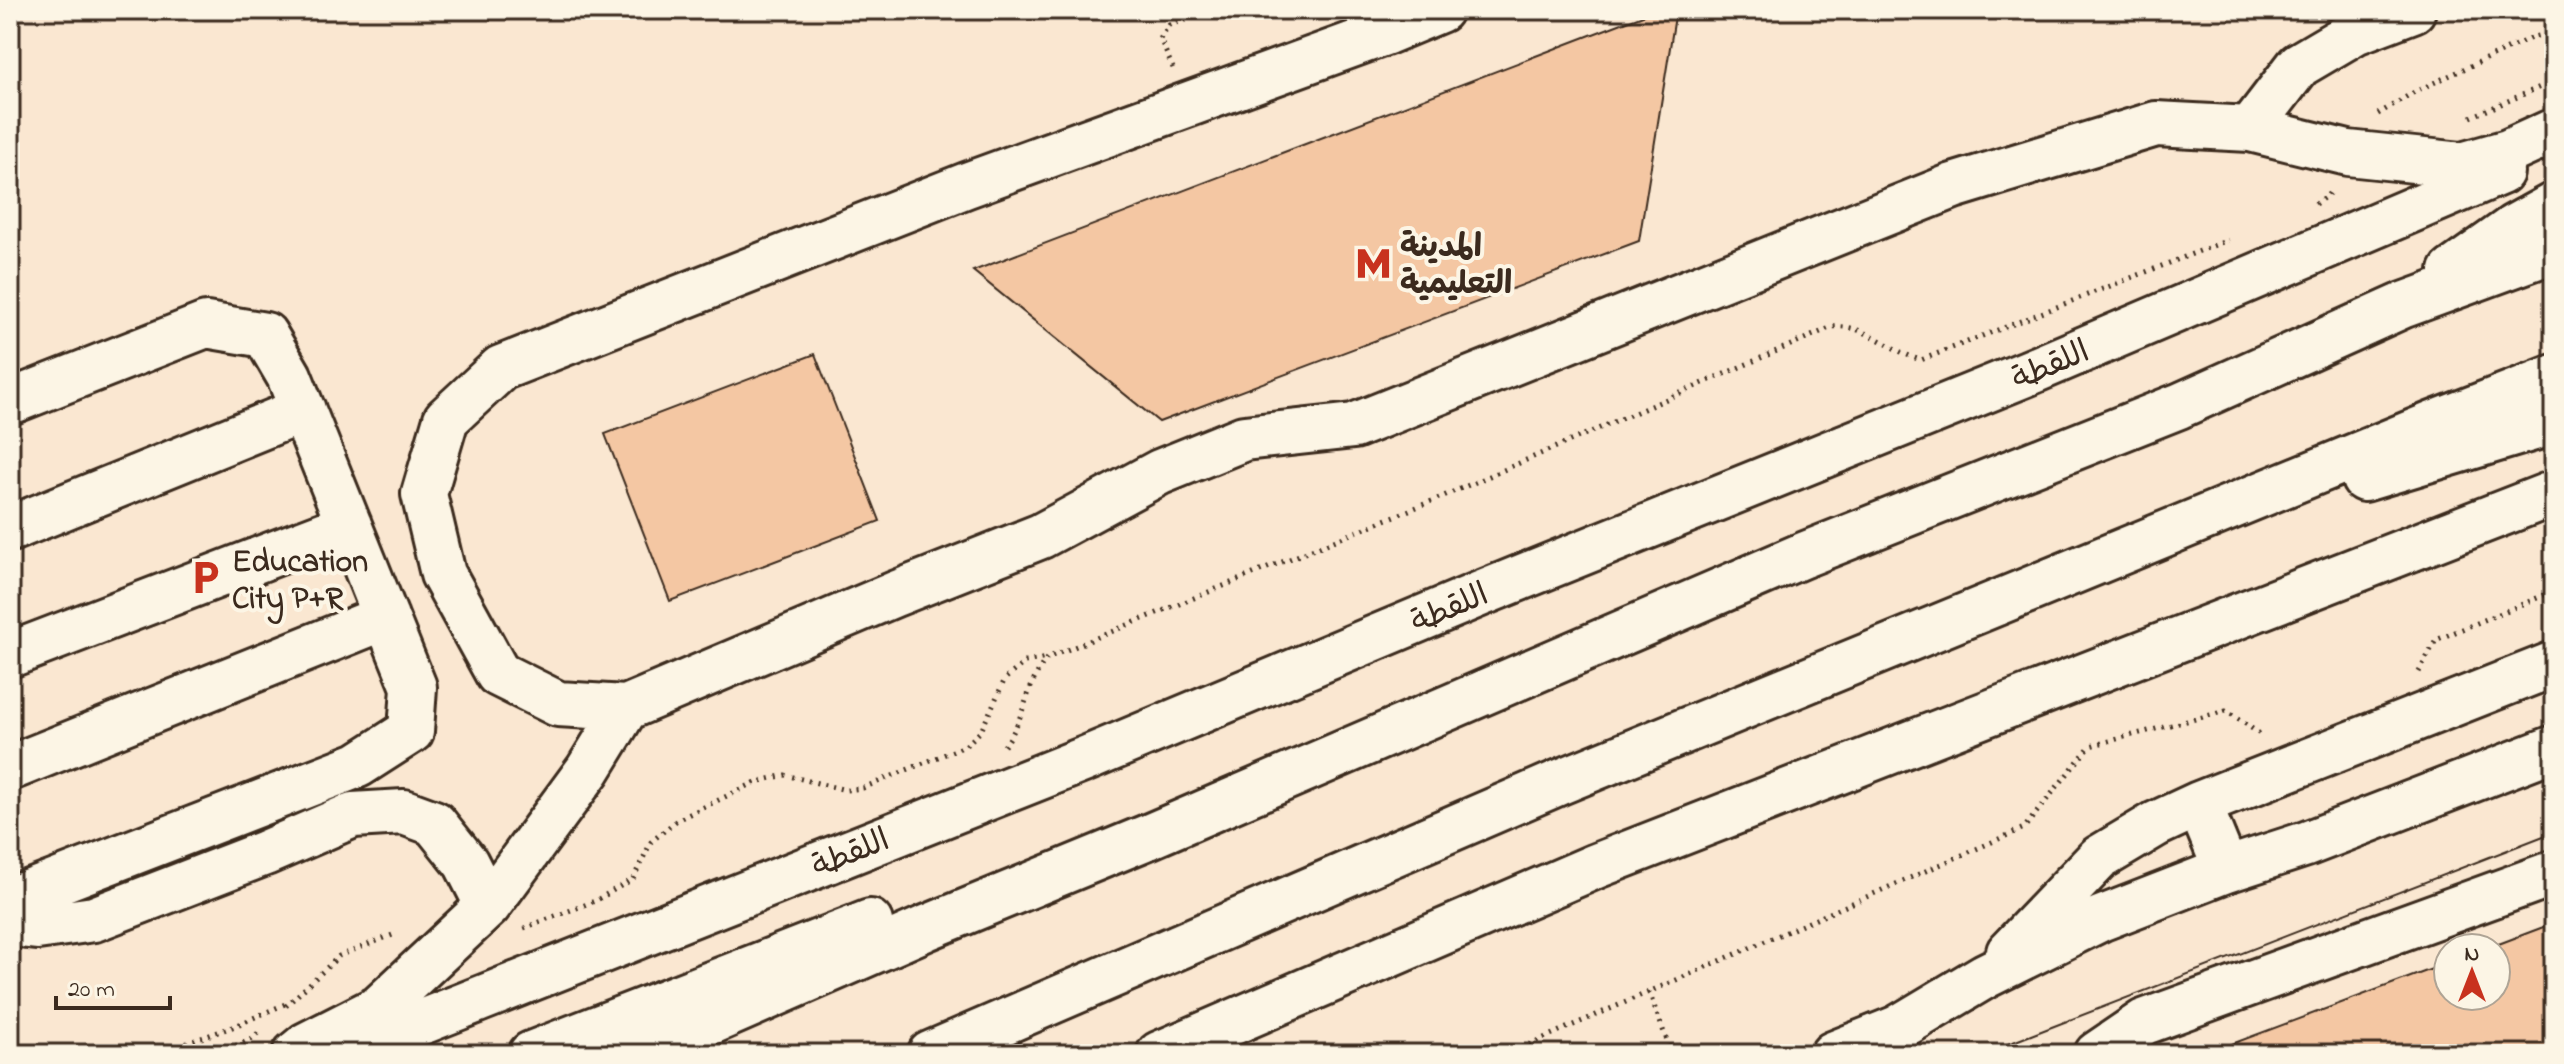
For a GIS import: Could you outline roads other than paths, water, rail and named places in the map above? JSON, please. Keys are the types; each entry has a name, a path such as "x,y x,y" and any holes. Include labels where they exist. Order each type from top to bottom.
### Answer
{"main road":[{"path":"1440,10 953,190 501,368 446,419 424,494 443,574 498,674 558,704 626,708 1041,536 1160,472 1244,438 1354,426 1953,186 2156,124 2250,129 2348,153 2462,165 2508,152 2554,131"},
{"path":"2250,129 2299,65 2355,32 2413,10"},
{"name":"اللقطة","path":"341,1054 1088,758 1480,594 2028,373 2554,150"},
{"path":"2404,305 2514,227 2554,205"},
{"path":"638,1054 926,928 1150,836 1801,556 2179,406 2404,305 2554,250"},
{"path":"10,402 206,325 265,335 289,376 414,687 411,731 358,765 10,900"},
{"path":"930,1054 1560,782 2554,377"},
{"path":"10,529 303,410"},
{"path":"2117,554 2554,422"},
{"path":"1173,1050 1596,866 2554,493"},
{"path":"10,655 349,525"},
{"path":"10,768 386,617"},
{"path":"1985,976 2099,858 2156,824 2199,804 2554,664"},
{"path":"275,1035 306,1045 379,1008 487,924 626,708"},
{"path":"1833,1054 1898,1028 1985,976 2100,919 2226,870 2306,844 2554,748"},
{"path":"2199,804 2226,870"},
{"path":"10,924 37,927 94,919 265,853 353,815 404,812 434,823 466,863 487,924"},
{"path":"531,1054 1021,863 1150,836"},
{"path":"2097,1054 2144,1022 2554,873"},
{"path":"988,1054 1088,1008 1200,935"}],"tram line":[{"path":"1982,1054 2554,832"}],"place":[{"name":"المدينة التعليمية","path":"1374,263"},
{"name":"Education City P+R","path":"206,578"}]}
